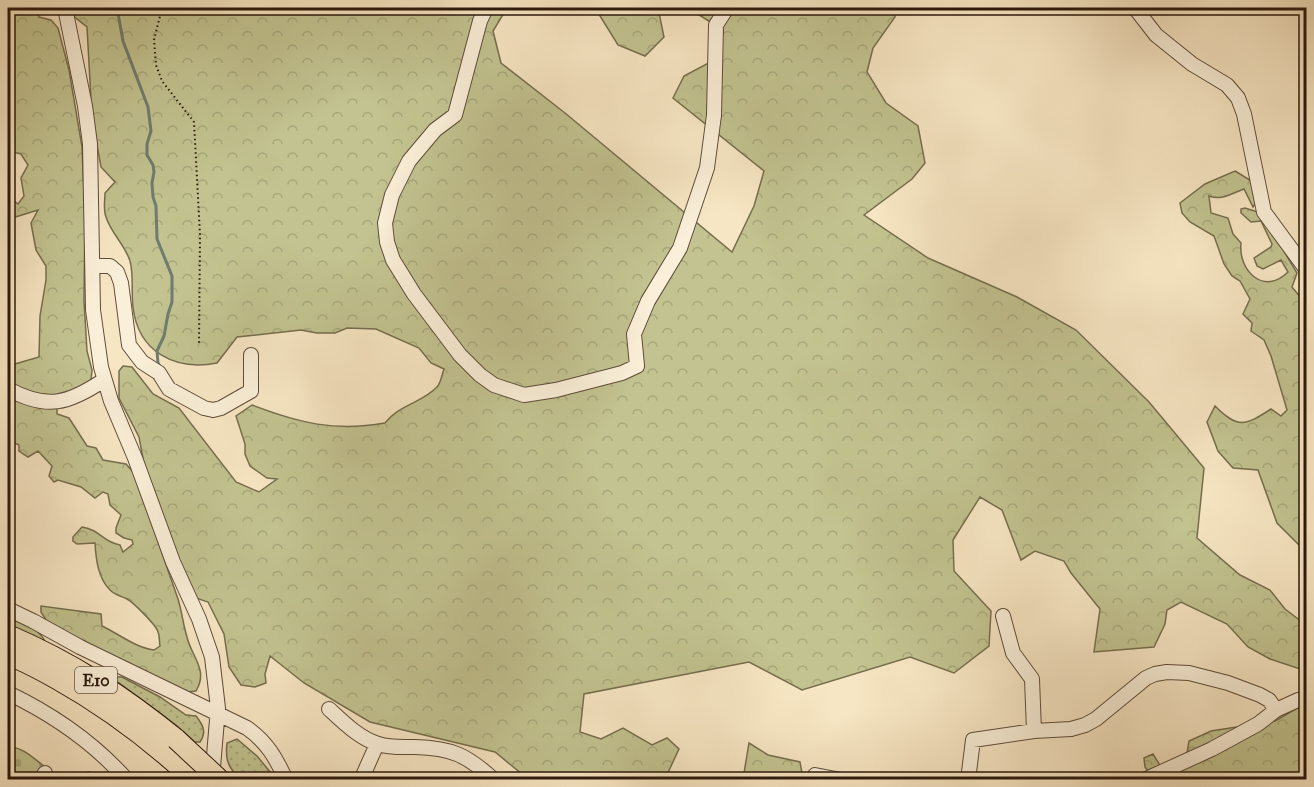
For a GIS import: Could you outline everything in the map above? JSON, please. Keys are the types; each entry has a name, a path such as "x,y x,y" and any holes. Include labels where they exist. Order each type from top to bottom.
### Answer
{"highway":[{"name":"E10","path":"8,635 33,645 86,674 134,705 172,748 194,780"},
{"name":"E10","path":"8,654 79,691 220,780"}],"street":[{"path":"65,8 85,106 90,144 94,327 104,380 171,555 207,641 216,681 218,713 212,780"},
{"path":"486,8 480,21 454,115 435,130 409,161 392,195 385,224 387,242 393,260 414,294 460,355 494,385 511,392 524,394 556,390 622,373 637,366 634,334 648,301 680,248 707,168 714,115 716,25 727,8"},
{"path":"1135,8 1156,35 1192,64 1227,85 1238,99 1244,114 1264,212 1306,269"},
{"path":"93,266 110,266 117,272 122,283 129,345 139,358 159,373 174,392 208,410 221,408 251,391 251,355"},
{"path":"8,389 33,400 49,403 65,401 104,380"},
{"path":"8,609 80,647 247,728 272,752 286,780"},
{"path":"1003,616 1013,653 1032,679 1034,730"},
{"path":"968,780 973,740 1034,730 1071,729 1085,725 1146,678 1155,674 1167,672 1189,674 1228,683 1269,700 1276,710"},
{"path":"8,693 42,711 82,738 114,765 127,780"},
{"path":"1144,780 1212,749 1258,724 1276,710 1306,698"},
{"path":"329,709 358,734 377,744 447,750 464,755 494,780"},
{"path":"361,780 377,744"},
{"path":"815,776 841,780"}],"path":[{"path":"162,8 154,40 156,65 162,81 194,122 200,235 199,343"}],"green space":[{"path":"8,8 35,8 39,17 51,20 58,28 69,70 82,147 85,216 84,301 87,351 92,370 91,380 74,393 57,395 57,414 69,418 87,446 96,448 103,460 126,464 134,473 178,599 189,644 200,670 200,683 196,691 188,692 167,685 48,623 41,612 41,606 101,614 102,626 141,647 154,650 160,646 157,629 130,601 114,593 106,585 98,568 95,543 77,544 73,541 73,537 82,527 120,545 123,552 133,544 132,540 116,533 121,515 110,505 108,494 103,492 95,498 81,487 58,480 54,482 49,476 52,466 38,451 28,457 19,451 19,445 8,440 8,369 15,364 39,357 40,316 46,266 36,250 31,223 38,210 12,218 8,211 8,196 18,204 24,196 21,178 28,165 21,154 8,151"},
{"path":"69,8 507,8 493,31 501,63 565,113 732,252 754,206 764,171 673,98 684,76 720,57 723,30 688,8 892,8 895,17 873,48 867,72 886,103 918,126 925,163 912,179 864,215 928,258 1017,297 1076,330 1149,402 1204,468 1197,538 1240,575 1270,590 1285,609 1306,625 1306,671 1270,659 1248,647 1227,624 1181,602 1167,610 1165,624 1154,647 1094,652 1100,609 1064,561 1035,551 1021,560 1002,510 980,497 953,540 954,571 991,611 989,646 954,673 910,657 802,690 749,662 584,694 580,732 601,739 623,728 652,745 667,738 679,749 665,779 528,779 495,752 370,722 304,683 270,656 265,674 266,683 255,687 241,685 229,667 224,634 208,602 196,598 179,561 145,469 139,437 119,398 119,371 123,366 132,367 153,394 179,408 236,482 259,492 277,479 267,478 250,466 245,454 245,444 236,416 252,405 286,417 317,424 350,427 385,423 397,412 425,397 437,387 444,369 431,363 419,348 376,329 347,328 335,333 301,330 237,337 217,363 202,365 173,361 151,347 142,336 136,323 130,261 105,214 105,193 115,182 101,167 92,118 87,27 72,15"},
{"path":"595,8 658,8 664,37 645,56 618,45"},
{"path":"1235,171 1250,180 1258,200 1253,207 1244,189 1223,197 1209,196 1211,213 1228,218 1233,234 1241,243 1241,253 1248,271 1262,281 1270,282 1288,272 1281,260 1263,269 1257,266 1254,258 1272,244 1261,221 1251,222 1241,213 1241,209 1261,213 1297,273 1292,287 1306,304 1304,328 1306,330 1306,552 1277,523 1258,470 1233,468 1218,451 1207,422 1215,406 1236,422 1248,422 1271,409 1281,416 1287,410 1264,340 1251,331 1252,323 1243,314 1250,299 1240,281 1232,276 1224,264 1214,236 1190,222 1182,213 1180,203 1205,184"},
{"path":"8,618 35,630 45,642 8,627"},
{"path":"118,677 160,697 186,715 196,716 203,729 200,742 195,742 115,680"},
{"path":"1306,703 1306,779 1154,779 1145,767 1144,758 1153,754 1161,767 1187,753 1189,741 1211,731 1275,721"},
{"path":"237,739 257,756 276,779 240,779 230,767 226,754 227,743"},
{"path":"749,743 768,755 800,762 803,779 743,779"},
{"path":"8,747 24,751 59,776 73,777 90,772 100,779 8,780"}],"waterway":[{"path":"117,8 123,41 148,107 151,131 147,144 147,155 154,172 152,183 156,206 157,239 172,276 172,302 164,336 157,351 160,367"}]}
